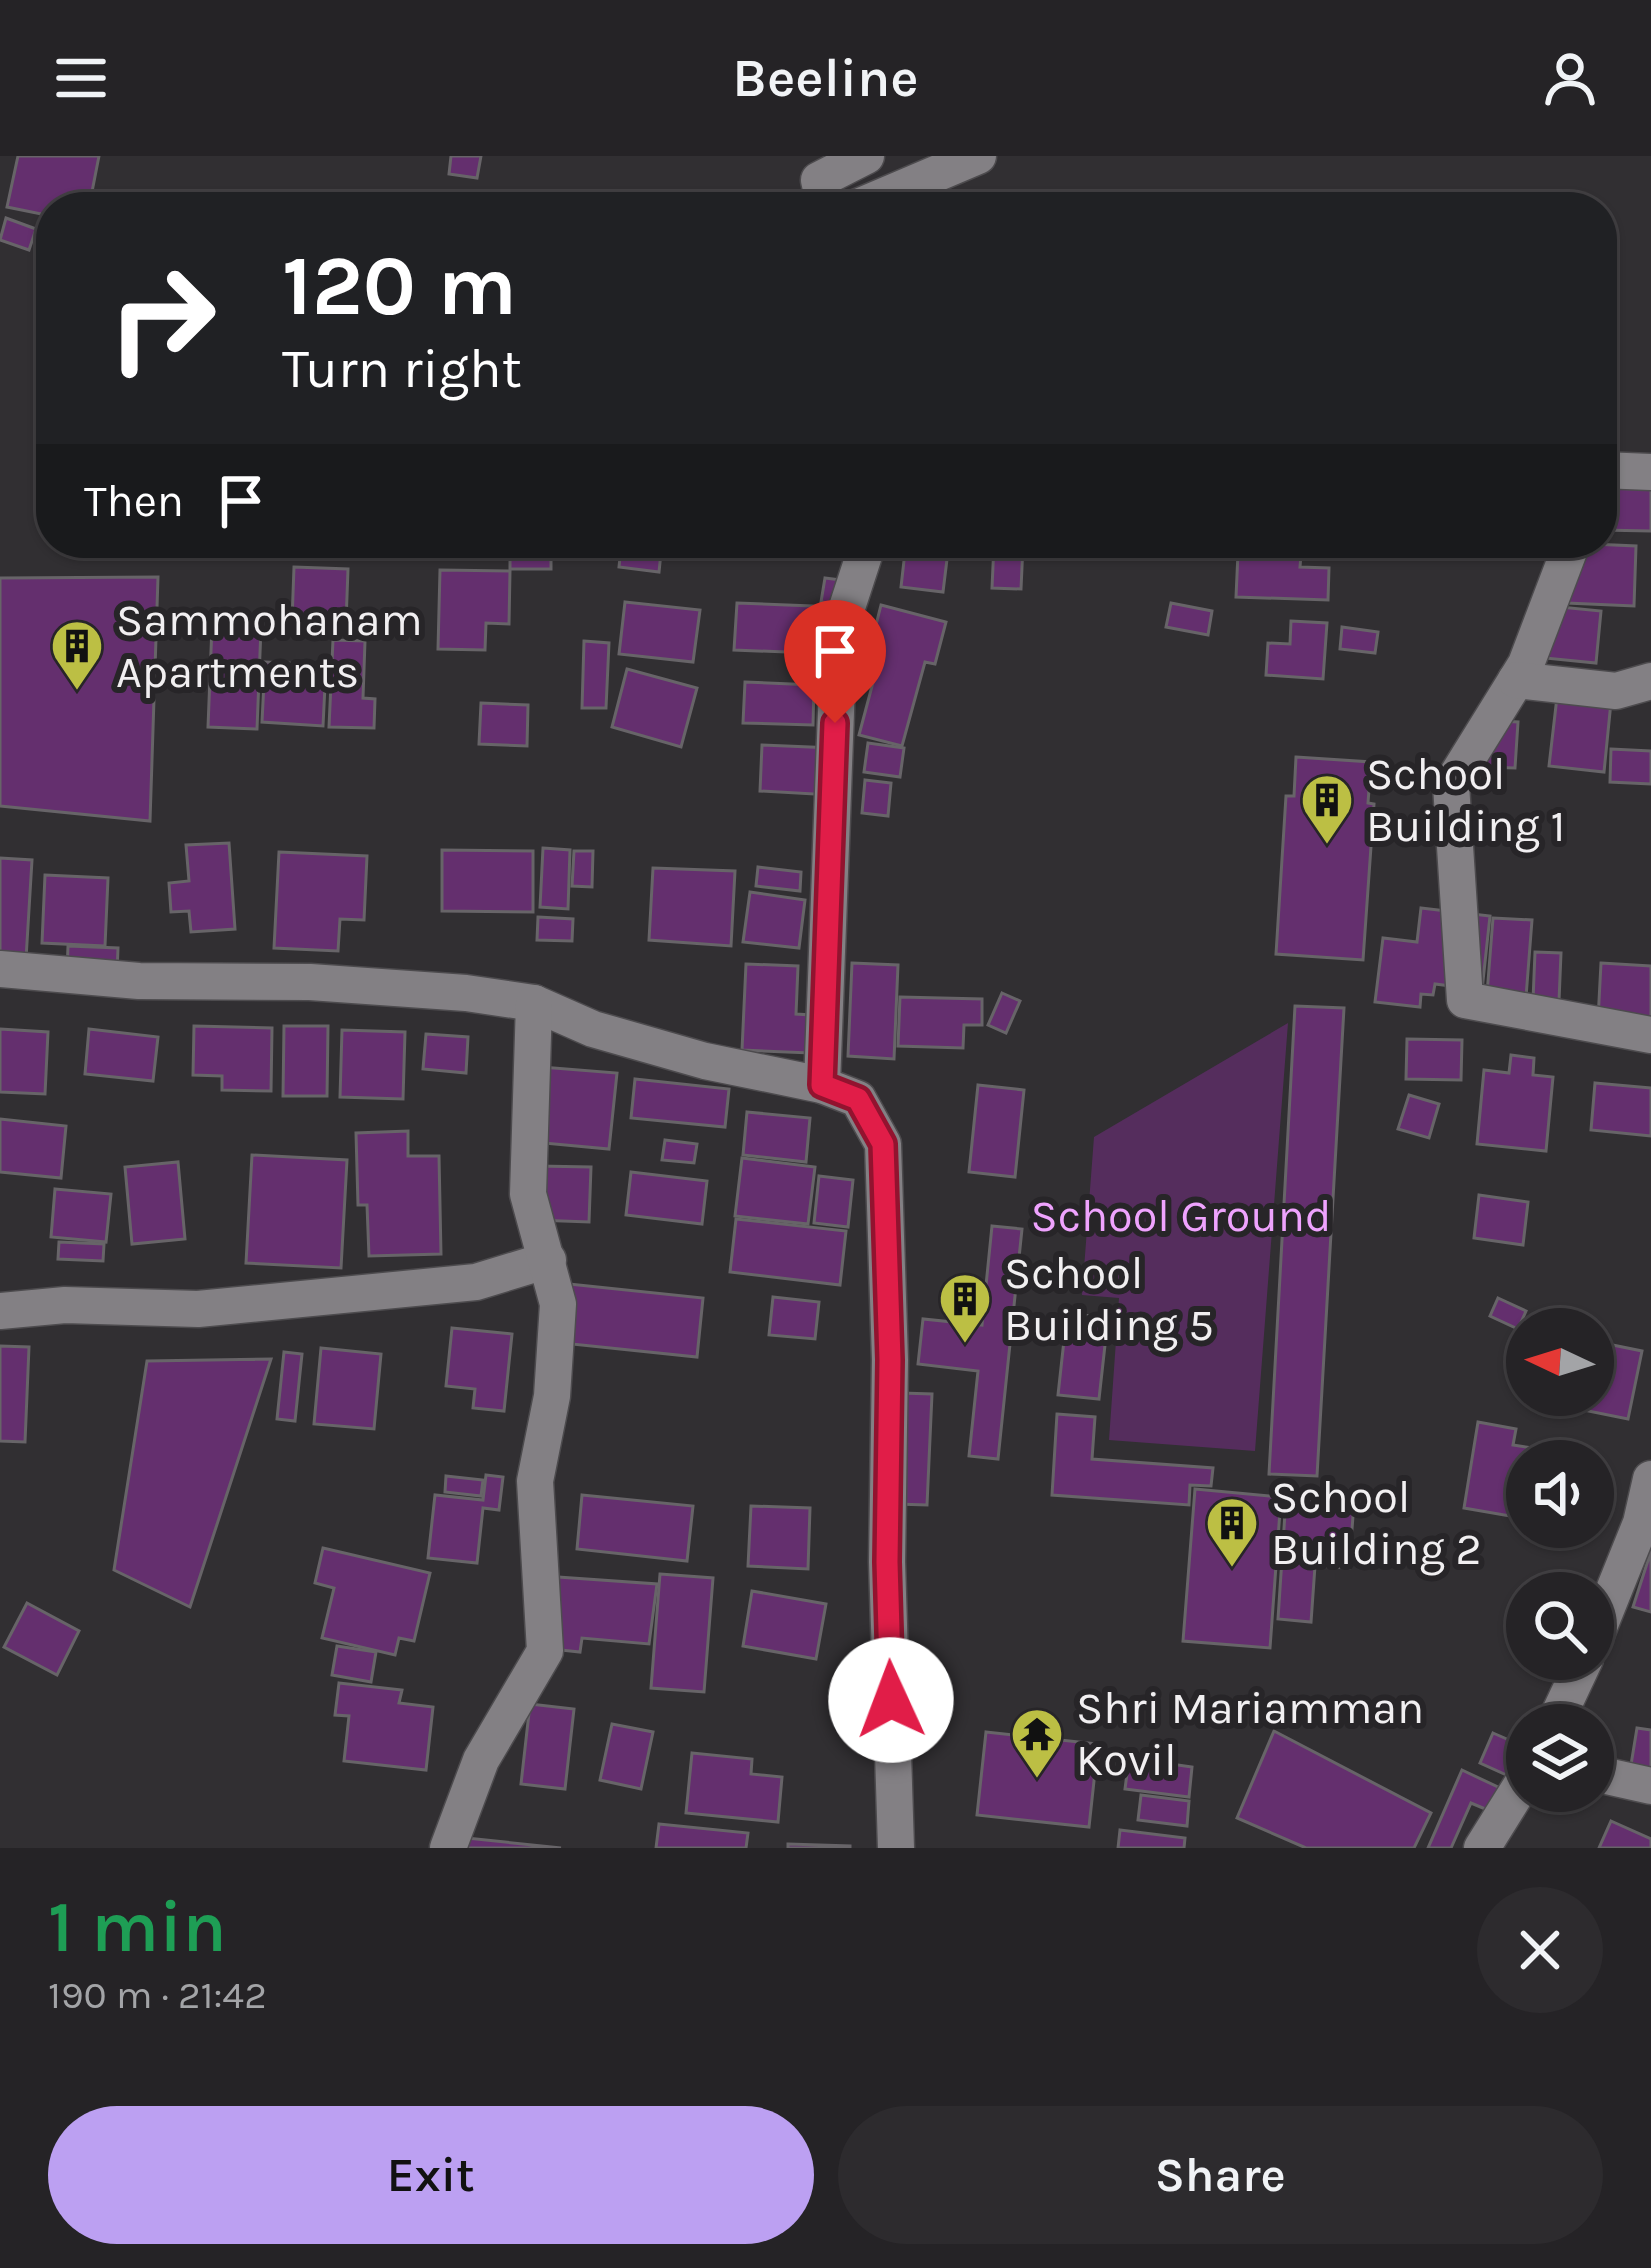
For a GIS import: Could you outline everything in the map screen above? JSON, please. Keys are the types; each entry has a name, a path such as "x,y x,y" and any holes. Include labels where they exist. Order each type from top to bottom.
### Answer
{"street":[{"path":"822,192 819,181 866,156"},
{"path":"893,192 978,156"},
{"path":"1617,471 1651,472"},
{"path":"822,1085 838,632 863,558"},
{"path":"1566,558 1526,664 1451,785 1465,1000 1651,1034"},
{"path":"1516,680 1616,691 1651,681"},
{"path":"0,969 139,981 310,982 466,993 534,1003 593,1029 822,1085 858,1099 883,1144 890,1360 887,1562 896,1848"},
{"path":"448,1848 481,1760 544,1652 535,1481 552,1396 558,1304 528,1194 534,1003"},
{"path":"0,1311 65,1305 219,1307 476,1282 548,1260"},
{"path":"1614,1590 1641,1523 1651,1479"},
{"path":"1614,1778 1651,1786"},
{"path":"1482,1848 1506,1810"}],"green space":[{"name":"School Ground","path":"1288,1023 1255,1451 1109,1440 1119,1298 1082,1295 1094,1137"}],"building":[{"path":"18,156 99,156 92,192 36,192 36,213 7,207"},
{"path":"451,156 481,156 477,178 449,174"},
{"path":"6,218 36,229 29,250 0,240"},
{"path":"1617,486 1651,487 1651,531 1617,530"},
{"path":"1617,545 1636,546 1634,606 1567,603 1568,558 1617,558"},
{"path":"510,558 551,558 551,569 510,569"},
{"path":"620,558 660,558 659,572 619,567"},
{"path":"904,558 947,558 943,592 901,587"},
{"path":"993,558 1022,558 1021,589 992,588"},
{"path":"1238,558 1301,558 1300,567 1329,568 1328,600 1236,597"},
{"path":"294,567 348,569 346,623 292,621"},
{"path":"440,570 510,571 509,624 486,623 485,650 438,649"},
{"name":"Sammohanam Apartments","path":"158,577 150,821 0,806 0,578"},
{"path":"825,578 849,581 846,605 821,602"},
{"path":"625,602 700,610 693,662 619,654"},
{"path":"737,603 837,607 835,654 734,650"},
{"path":"1171,603 1212,611 1208,635 1166,627"},
{"path":"881,605 946,622 935,664 925,662 902,746 859,735 880,656 869,653"},
{"path":"1540,605 1601,611 1596,663 1535,657"},
{"path":"1291,621 1327,623 1323,679 1266,675 1268,643 1290,644"},
{"path":"212,626 261,628 257,729 208,727"},
{"path":"1342,627 1378,632 1375,653 1340,649"},
{"path":"333,640 365,641 363,698 375,699 374,728 329,727"},
{"path":"584,641 609,643 606,708 582,708"},
{"path":"265,662 326,665 323,726 262,722"},
{"path":"627,669 697,688 681,747 612,727"},
{"path":"745,682 814,685 813,725 743,723"},
{"path":"1557,697 1611,702 1604,772 1549,766"},
{"path":"481,703 528,705 527,746 479,744"},
{"path":"1482,720 1518,722 1515,768 1480,767"},
{"path":"868,743 904,748 900,777 864,772"},
{"path":"762,745 833,748 831,795 760,791"},
{"path":"1611,749 1651,751 1651,784 1610,782"},
{"name":"School Building 1","path":"1296,757 1371,762 1368,803 1374,804 1363,960 1276,954 1286,796 1294,796"},
{"path":"865,780 891,783 888,816 862,813"},
{"path":"229,843 235,929 191,932 189,911 171,912 169,883 189,881 186,845"},
{"path":"543,848 570,850 568,909 540,907"},
{"path":"442,850 533,851 533,912 442,911"},
{"path":"574,851 593,851 592,887 572,886"},
{"path":"279,852 367,856 364,920 340,919 338,951 274,948"},
{"path":"0,858 32,860 26,959 0,958"},
{"path":"758,867 801,872 800,891 756,886"},
{"path":"653,868 735,871 731,946 649,940"},
{"path":"45,875 108,878 105,946 42,943"},
{"path":"750,892 805,900 799,948 743,942"},
{"path":"1421,908 1490,916 1482,990 1435,984 1433,995 1421,994 1420,1007 1375,1002 1383,938 1417,942"},
{"path":"538,917 573,919 572,941 537,940"},
{"path":"1493,918 1532,920 1526,997 1487,994"},
{"path":"68,946 118,948 117,974 67,972"},
{"path":"1535,952 1561,953 1559,1001 1533,1000"},
{"path":"852,963 898,965 894,1059 848,1056"},
{"path":"1601,963 1651,966 1651,1022 1598,1020"},
{"path":"746,964 798,966 796,1014 811,1015 810,1053 742,1050"},
{"path":"1002,993 1020,1001 1006,1033 988,1025"},
{"path":"900,997 982,999 982,1025 964,1025 963,1048 898,1046"},
{"path":"1295,1006 1344,1008 1317,1476 1269,1474"},
{"path":"194,1026 272,1028 271,1091 222,1090 222,1076 193,1075"},
{"path":"284,1026 328,1026 327,1096 283,1096"},
{"path":"0,1029 48,1032 45,1094 0,1092"},
{"path":"89,1029 158,1037 153,1081 85,1074"},
{"path":"342,1030 405,1032 403,1099 340,1097"},
{"path":"426,1034 468,1037 466,1073 423,1069"},
{"path":"1407,1039 1462,1040 1461,1080 1406,1079"},
{"path":"1511,1055 1534,1058 1533,1075 1553,1077 1546,1151 1477,1144 1484,1070 1509,1073"},
{"path":"529,1066 617,1073 609,1149 522,1141"},
{"path":"635,1079 729,1089 725,1127 631,1118"},
{"path":"1595,1083 1651,1088 1651,1136 1591,1130"},
{"path":"978,1085 1024,1090 1015,1177 969,1172"},
{"path":"1409,1095 1439,1104 1429,1138 1398,1129"},
{"path":"747,1112 810,1118 806,1162 743,1155"},
{"path":"0,1119 66,1126 61,1178 0,1172"},
{"path":"408,1131 408,1156 439,1156 441,1254 369,1256 367,1205 358,1205 356,1133"},
{"path":"665,1140 697,1144 694,1163 662,1160"},
{"path":"252,1155 347,1160 341,1268 246,1263"},
{"path":"742,1158 815,1167 808,1224 735,1216"},
{"path":"178,1162 185,1239 132,1244 125,1167"},
{"path":"537,1166 591,1167 589,1222 536,1220"},
{"path":"631,1172 707,1181 702,1224 626,1215"},
{"path":"819,1176 853,1180 848,1227 814,1223"},
{"path":"55,1189 111,1194 106,1242 51,1237"},
{"path":"1479,1195 1528,1202 1523,1245 1474,1238"},
{"path":"736,1219 846,1231 840,1285 730,1272"},
{"name":"School Building 5","path":"992,1226 1022,1229 998,1459 969,1456 978,1371 918,1364 923,1319 982,1325"},
{"path":"59,1242 104,1244 103,1261 58,1259"},
{"path":"569,1284 703,1298 697,1357 562,1343"},
{"path":"773,1297 819,1302 815,1339 769,1335"},
{"path":"1498,1298 1520,1308 1506,1308 1506,1323 1490,1316"},
{"path":"1067,1313 1108,1318 1099,1399 1058,1395"},
{"path":"452,1328 512,1334 504,1411 473,1408 475,1389 446,1386"},
{"path":"1614,1345 1642,1351 1628,1419 1613,1416"},
{"path":"0,1346 29,1347 25,1442 0,1441"},
{"path":"321,1348 381,1354 374,1429 314,1424"},
{"path":"284,1352 302,1354 295,1421 277,1419"},
{"path":"271,1359 190,1607 114,1570 147,1361"},
{"path":"901,1393 932,1394 927,1505 896,1504"},
{"path":"1057,1414 1095,1417 1092,1459 1213,1468 1211,1486 1190,1485 1189,1505 1052,1495"},
{"path":"1478,1422 1516,1429 1514,1440 1506,1440 1506,1515 1464,1508"},
{"path":"486,1475 503,1477 499,1510 483,1508 477,1563 428,1558 435,1495 483,1500"},
{"path":"446,1476 483,1480 481,1496 445,1492"},
{"name":"School Building 2","path":"1195,1489 1281,1497 1270,1648 1183,1641"},
{"path":"582,1495 693,1506 687,1561 577,1549"},
{"path":"1286,1498 1354,1503 1349,1568 1315,1566 1311,1622 1278,1619"},
{"path":"751,1506 810,1508 808,1569 748,1566"},
{"path":"323,1548 430,1573 414,1641 399,1638 395,1655 322,1638 334,1588 315,1583"},
{"path":"1651,1551 1651,1612 1633,1607"},
{"path":"660,1574 713,1578 704,1692 651,1688"},
{"path":"558,1577 657,1584 649,1644 582,1638 580,1652 551,1649"},
{"path":"752,1591 826,1604 816,1659 743,1646"},
{"path":"27,1603 79,1631 57,1675 4,1647"},
{"path":"337,1646 376,1652 371,1682 332,1675"},
{"path":"339,1683 402,1690 399,1703 433,1707 426,1770 344,1761 349,1716 335,1715"},
{"path":"530,1704 574,1709 565,1789 521,1784"},
{"path":"612,1724 653,1732 641,1789 600,1780"},
{"path":"1637,1728 1651,1730 1651,1774 1630,1771"},
{"path":"1274,1731 1431,1813 1414,1848 1306,1848 1237,1818"},
{"name":"Shri Mariamman Kovil","path":"986,1732 1098,1744 1089,1827 977,1815"},
{"path":"1493,1733 1506,1739 1506,1775 1480,1763"},
{"path":"692,1753 752,1759 751,1774 782,1777 778,1822 686,1813"},
{"path":"1129,1758 1192,1767 1189,1797 1125,1789"},
{"path":"1462,1770 1500,1788 1490,1811 1471,1803 1451,1848 1428,1848"},
{"path":"1141,1795 1189,1801 1187,1826 1138,1820"},
{"path":"1611,1821 1651,1839 1651,1848 1599,1848"},
{"path":"659,1824 748,1833 746,1848 656,1848"},
{"path":"1120,1830 1185,1838 1184,1848 1118,1848"},
{"path":"457,1837 561,1848 455,1848"},
{"path":"788,1844 850,1846 850,1848 788,1848"}],"place":[{"name":"Sammohanam Apartments","path":"77,692"},
{"name":"School Building 1","path":"1327,846"},
{"name":"School Building 5","path":"965,1345"},
{"name":"School Building 2","path":"1232,1569"},
{"name":"Shri Mariamman Kovil","path":"1037,1780"}],"route":[{"path":"835,723 822,1085 858,1099 883,1144 890,1360 891,1700"}]}
